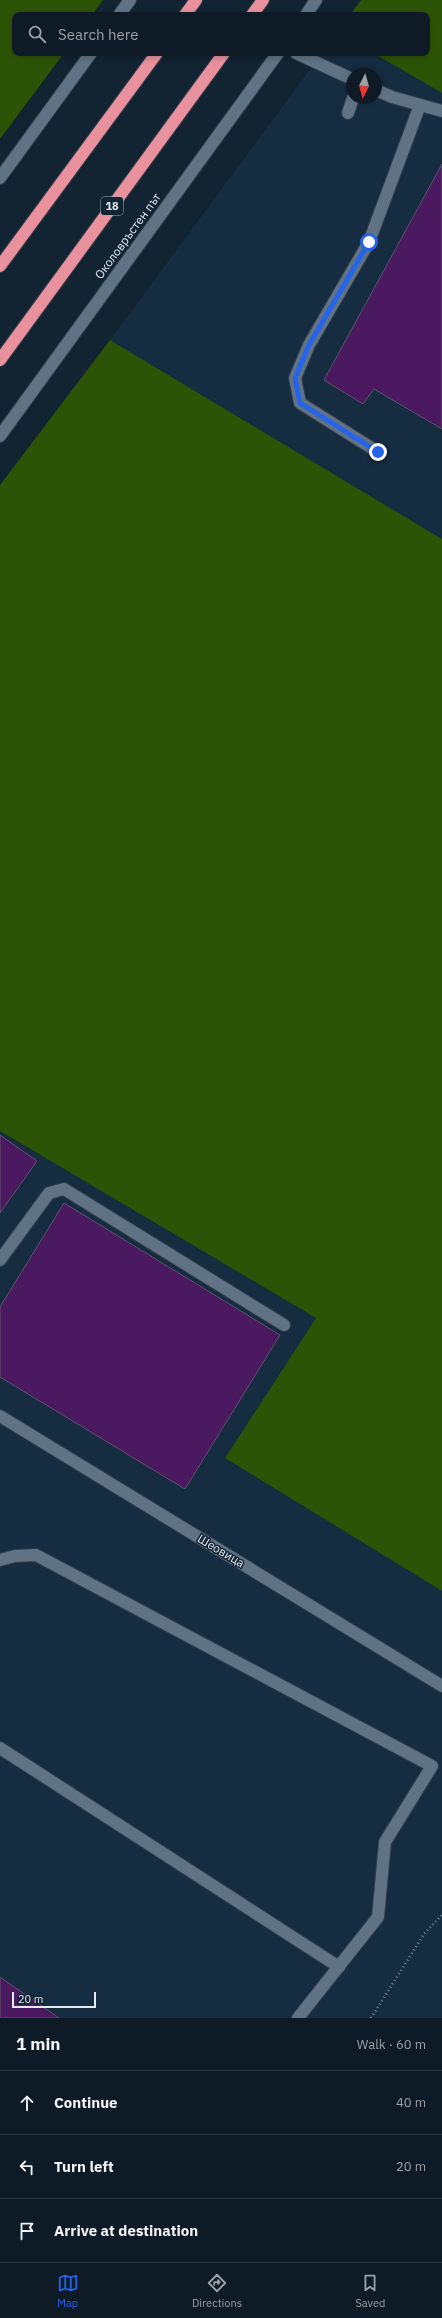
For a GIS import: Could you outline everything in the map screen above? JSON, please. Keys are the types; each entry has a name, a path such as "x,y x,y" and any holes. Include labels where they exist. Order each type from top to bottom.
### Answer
{"highway":[{"path":"187,12 196,0"},
{"path":"254,12 263,0"},
{"path":"0,266 155,56"},
{"name":"18","path":"0,360 222,56"}],"street":[{"path":"121,12 130,0"},
{"path":"308,12 316,0"},
{"path":"0,178 89,56"},
{"name":"Околовръстен път","path":"0,436 276,56"},
{"path":"302,56 346,76"},
{"path":"382,93 392,97 442,111"},
{"path":"348,113 351,104"},
{"path":"378,452 300,403 295,378 309,345 369,242 420,105"},
{"path":"0,1260 49,1192 64,1189 284,1325"},
{"name":"Шеовица","path":"0,1416 442,1686"},
{"path":"0,1560 15,1556 36,1555 432,1766 385,1842 378,1918 298,2018"},
{"path":"0,1748 339,1967"}],"path":[{"path":"371,2018 424,1934 442,1915"}],"shaded area":[{"path":"320,56 378,56 442,93 442,539 110,340"},
{"path":"0,1131 316,1318 225,1458 442,1591 442,2018 0,2018"}],"green space":[{"path":"0,0 103,0 94,12 12,12 12,56 62,56 0,139"},
{"path":"361,0 442,0 442,93 378,56 430,56 430,12 352,12"},
{"path":"110,340 442,539 442,1591 225,1458 316,1318 0,1131 0,485"}],"building":[{"path":"442,164 442,429 374,389 363,404 324,380"},
{"path":"0,1135 37,1161 0,1213"},
{"path":"64,1203 280,1335 185,1489 0,1377 0,1307"},
{"path":"0,1977 59,2018 0,2018"}],"route":[{"path":"369,242 309,345 295,378 300,403 378,452"}]}
